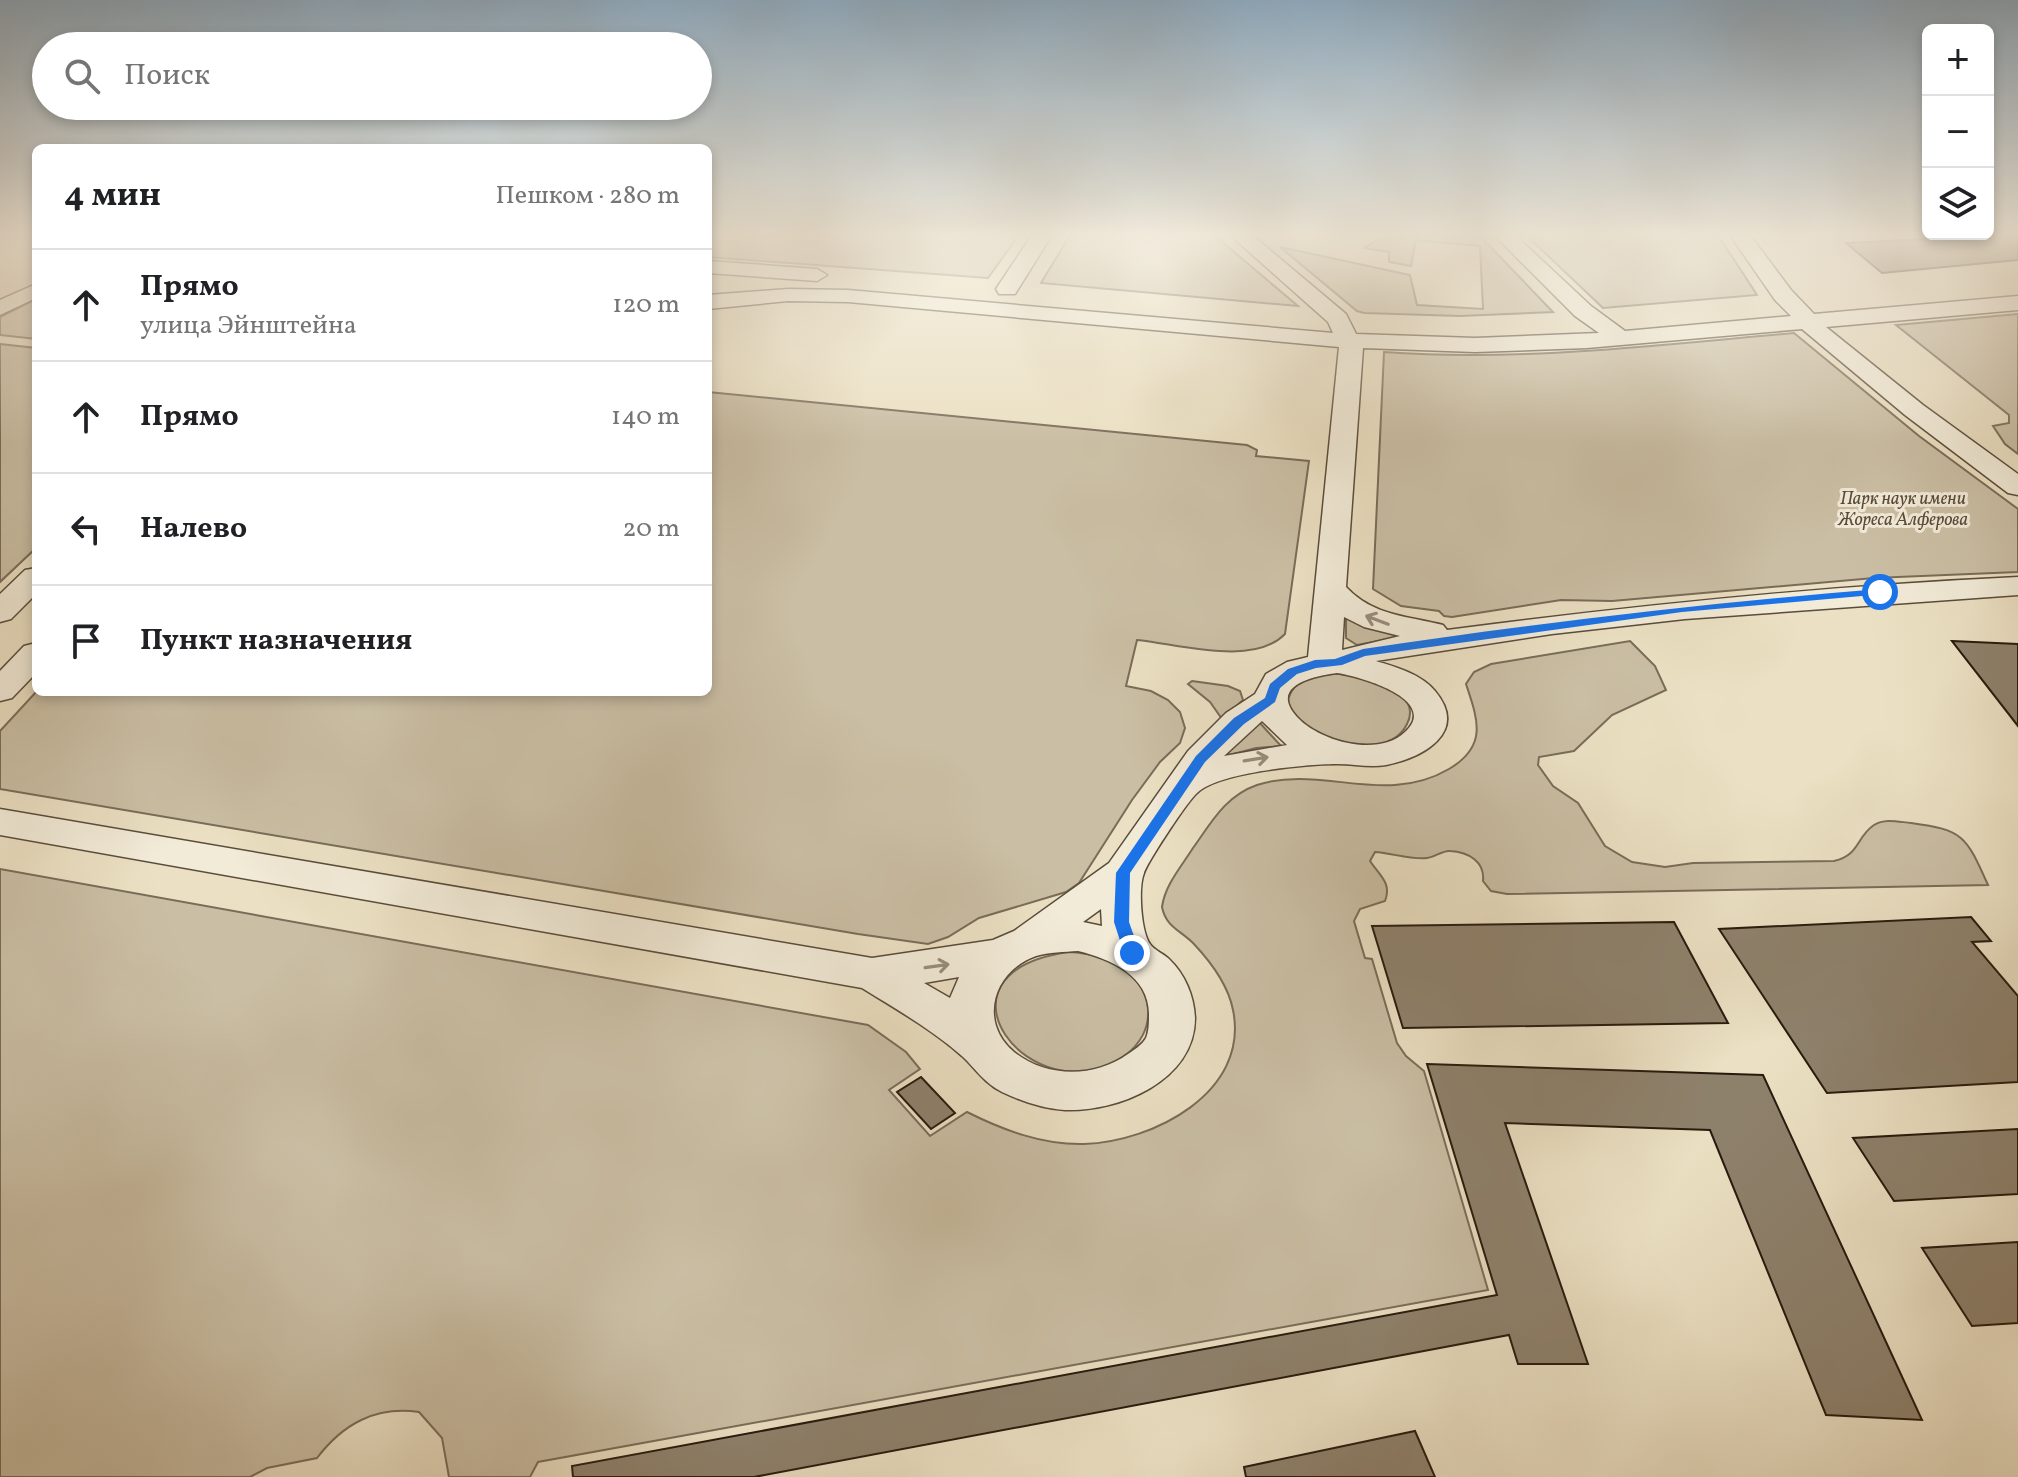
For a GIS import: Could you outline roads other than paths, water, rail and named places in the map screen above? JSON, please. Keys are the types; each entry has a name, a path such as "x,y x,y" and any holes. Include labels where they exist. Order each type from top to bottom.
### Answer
{"street":[{"path":"963,304 1343,330 1630,315"},
{"path":"1129,304 1475,345 1620,338 1811,310 1991,304"},
{"path":"1315,304 1343,330 1351,348 1329,587 1331,663"},
{"path":"1577,304 1620,338"},
{"path":"1795,304 1811,310 1914,410 2018,487"},
{"path":"0,612 32,581"},
{"path":"1331,663 1363,652 1698,607 1880,592 2018,586"},
{"path":"1329,587 1340,602 1378,622 1402,628 1482,635"},
{"path":"1183,783 1232,764 1258,758 1391,753 1419,739 1427,729 1429,718 1419,695 1420,683 1427,670 1441,656 1482,635"},
{"path":"0,691 32,657"},
{"path":"1352,755 1320,748 1293,735 1280,724 1273,712 1271,699 1274,687 1282,678 1306,666 1356,664 1393,675 1419,695"},
{"path":"979,1044 970,1019 971,995 983,973 1011,950 1123,873 1209,749 1239,721 1271,699"},
{"path":"0,822 872,974 1011,950 1049,937 1078,936 1106,941 1132,953 1153,969 1167,989 1173,1011 1171,1035 1159,1056 1139,1074 1113,1087 1082,1092 1050,1090 1020,1080 996,1064 979,1044 930,1007 872,974"},
{"path":"1123,873 1121,922 1132,953"}],"park label":[{"name":"Парк наук имени Жореса Алферова","path":"1903,508"}]}
